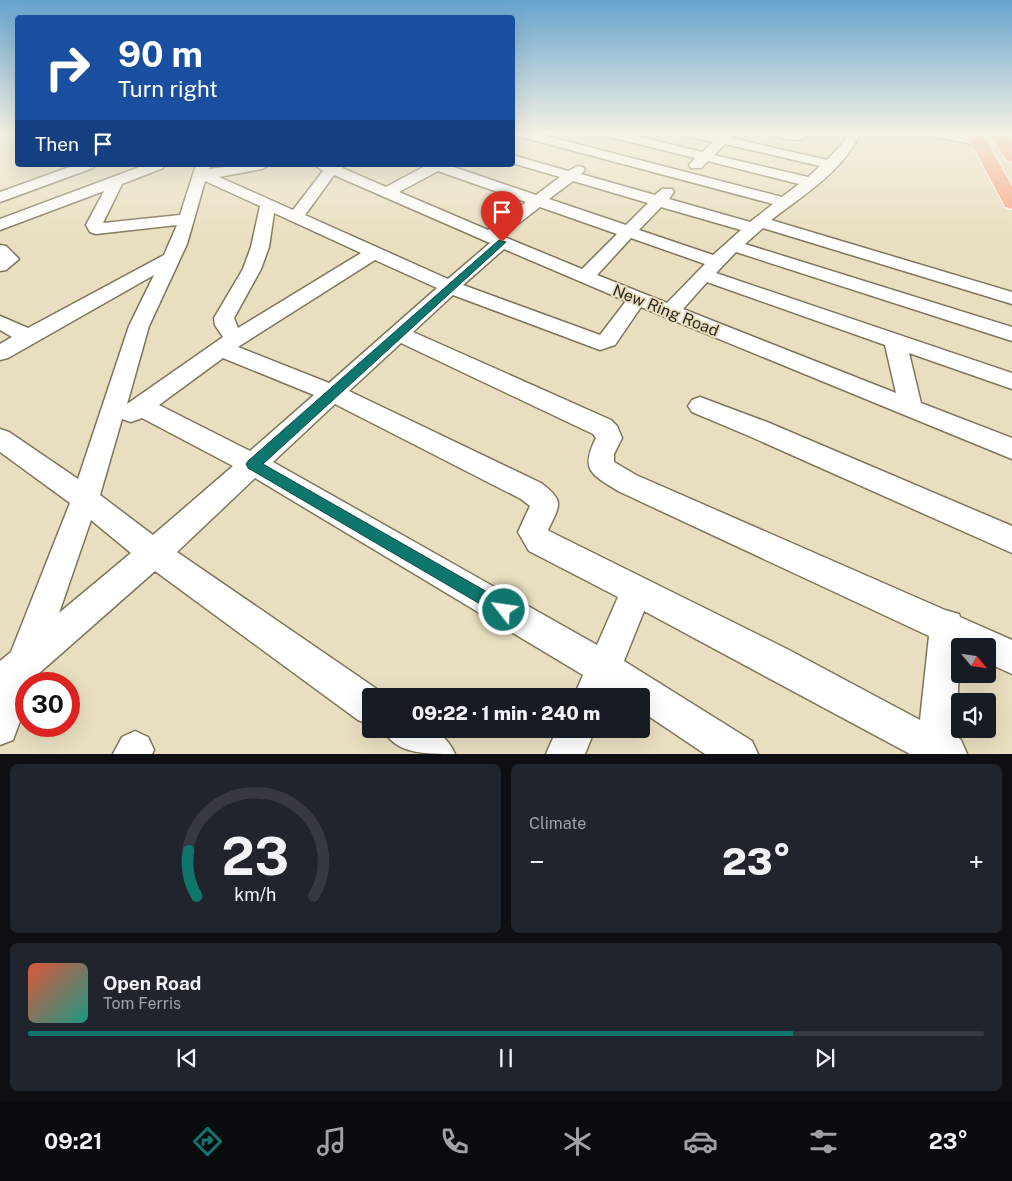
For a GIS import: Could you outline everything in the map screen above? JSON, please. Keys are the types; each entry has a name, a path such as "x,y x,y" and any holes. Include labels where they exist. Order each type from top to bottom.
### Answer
{"highway":[{"path":"993,168 1012,203"}],"street":[{"path":"3,193 74,168"},
{"path":"0,225 150,168"},
{"path":"202,169 232,171 246,168"},
{"path":"296,217 329,168"},
{"name":"New Ring Road","path":"336,168 387,193 496,240 1012,450"},
{"path":"387,193 430,168"},
{"path":"445,168 536,201 629,231 710,269 895,341 1012,381"},
{"path":"543,168 658,201 756,225 1012,298"},
{"path":"8,674 154,553 450,287 536,201 580,168"},
{"path":"651,168 784,202"},
{"path":"585,277 692,168"},
{"path":"754,168 810,182"},
{"path":"670,311 756,225 825,168"},
{"path":"202,169 268,204 450,287 600,343 608,340 637,298"},
{"path":"0,727 8,674 85,499 139,326 187,219 202,169"},
{"path":"116,181 94,226 96,229 187,219"},
{"path":"228,344 224,318 252,269 260,247 268,204"},
{"path":"734,246 1012,334"},
{"path":"0,250 10,259 0,266"},
{"path":"107,430 228,344 374,253"},
{"path":"0,353 170,259"},
{"path":"0,322 28,337"},
{"path":"398,333 602,427 608,433 609,438 601,454 601,467 627,483 1012,657"},
{"path":"895,341 911,409"},
{"path":"228,344 332,393 541,497 544,501 544,509 533,528 533,536 539,541 777,662 899,730 942,750 947,626"},
{"path":"140,406 253,464 598,683 739,754"},
{"path":"700,406 758,429 1012,540"},
{"path":"0,440 85,499 154,553 362,701"},
{"path":"598,683 637,591"},
{"path":"414,738 436,754"},
{"path":"565,754 573,738"}],"route":[{"path":"502,242 253,464 504,610"}]}
